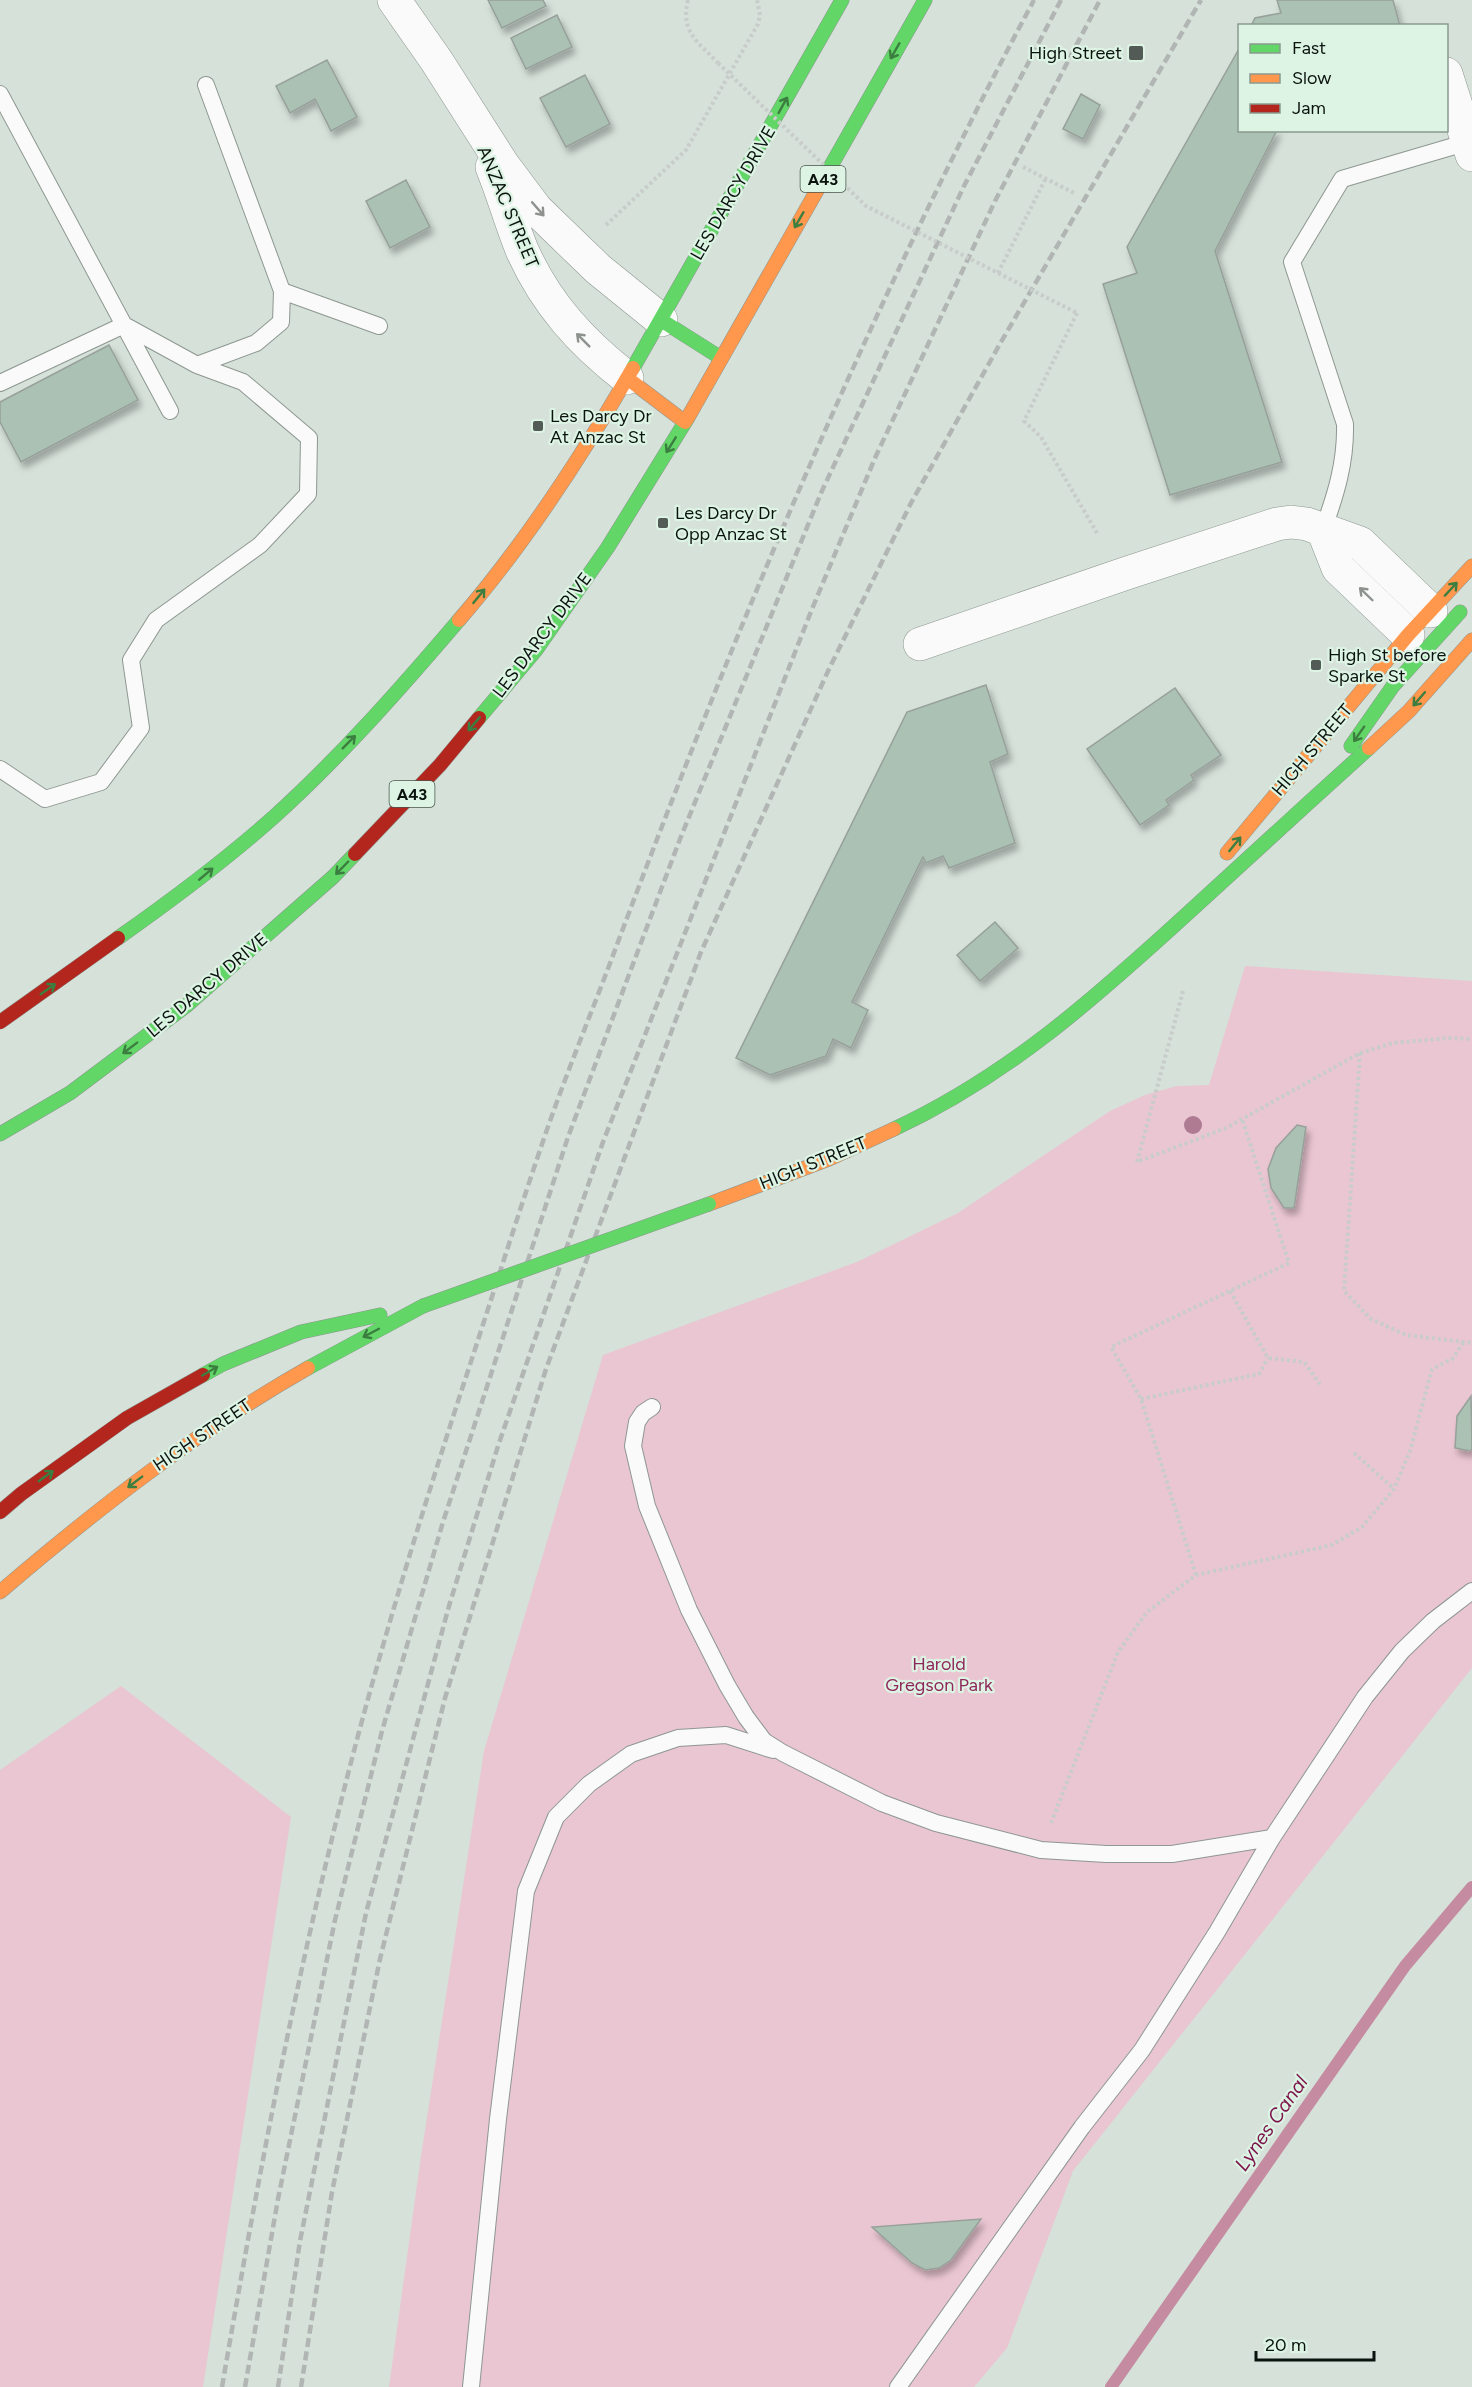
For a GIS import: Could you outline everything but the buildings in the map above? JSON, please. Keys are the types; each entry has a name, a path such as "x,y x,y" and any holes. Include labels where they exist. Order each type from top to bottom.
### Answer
{"main road":[{"name":"LES DARCY DRIVE","path":"0,1022 193,885 276,815 386,705 480,596 544,510 627,378 842,0"},
{"name":"LES DARCY DRIVE","path":"0,1134 70,1093 186,1006 342,868 440,765 536,650 608,547 685,422 925,0"},
{"path":"661,320 722,358"},
{"path":"627,378 685,422"},
{"name":"HIGH STREET","path":"1158,939 1425,628 1472,566"},
{"path":"1319,792 1393,686 1425,628 1472,599"},
{"name":"HIGH STREET","path":"0,1512 21,1494 127,1418 223,1364 301,1332 423,1306 709,1204 829,1159 900,1126 977,1085 1045,1038 1107,987 1409,711 1472,640"},
{"name":"HIGH STREET","path":"0,1592 66,1534 150,1470 223,1419 339,1350 423,1306"}],"street":[{"name":"ANZAC STREET","path":"394,0 436,60 467,111 537,209 598,269 661,320"},
{"path":"1448,80 1470,148"},
{"name":"ANZAC STREET","path":"467,111 493,169 523,250 549,300 569,326 600,357 627,378"},
{"path":"920,644 1127,573 1277,524 1292,522 1323,530 1338,568 1425,628"}],"lane":[{"path":"197,365 256,343 281,322 282,291 206,85"},
{"path":"0,94 170,411"},
{"path":"1323,530 1343,468 1345,424 1292,262 1342,179 1470,148"},
{"path":"282,291 379,326"},
{"path":"0,769 45,799 101,782 141,728 131,660 156,620 260,545 308,494 309,438 243,382 197,365 124,325"},
{"path":"0,383 124,325"},
{"path":"652,1407 643,1413 637,1422 633,1446 647,1506 688,1610 746,1717 764,1741 882,1803 936,1824 1041,1850 1106,1854 1172,1854 1272,1838"},
{"path":"898,2387 1082,2127 1142,2050 1272,1838 1365,1697 1402,1651 1433,1621 1472,1591"},
{"path":"471,2387 498,2119 526,1891 556,1817 589,1784 631,1754 678,1738 726,1735 783,1753"}],"path":[{"path":"688,0 685,11 686,23 690,33 699,44 866,206 1077,314 1024,421 1041,437 1097,533"},
{"path":"579,250 686,150 758,24 760,15 757,0"},
{"path":"1023,167 1076,194"},
{"path":"998,273 1046,178"},
{"path":"1183,991 1137,1162 1226,1128 1360,1053 1393,1043 1449,1038 1472,1039"},
{"path":"1360,1053 1344,1291 1371,1319 1406,1335 1472,1343"},
{"path":"1196,1575 1141,1399 1112,1347 1289,1263 1242,1119"},
{"path":"1230,1291 1268,1359"},
{"path":"1041,1850 1118,1652 1147,1612 1196,1575 1332,1545 1362,1527 1394,1489 1410,1451 1432,1369 1452,1359 1463,1343"},
{"path":"1268,1359 1304,1362 1320,1384"},
{"path":"1141,1399 1259,1374 1268,1359"},
{"path":"1354,1452 1394,1489"}],"green space":[{"name":"Harold Gregson Park","path":"1245,966 1472,981 1472,1668 1073,2171 1007,2348 974,2387 389,2387 421,2156 484,1751 603,1355 857,1262 958,1213 1110,1111 1145,1095 1177,1086 1209,1085"},
{"path":"121,1686 291,1817 203,2387 0,2387 0,1770"}],"waterway":[{"name":"Lynes Canal","path":"1111,2387 1405,1966 1472,1887"}],"railway":[{"path":"222,2387 284,2051 343,1792 408,1559 546,1132 704,719 805,476 915,235 1034,0"},
{"path":"245,2387 278,2199 335,1920 382,1731 443,1522 568,1137 680,839 821,493 964,186 1061,0"},
{"path":"278,2387 300,2241 366,1913 449,1606 498,1446 603,1142 812,609 875,458 995,201 1100,0"},
{"path":"301,2387 332,2192 380,1959 445,1698 546,1369 701,952 829,669 911,503 1001,342 1201,0"}],"traffic: fast":[{"path":"633,368 842,0"},
{"path":"824,178 925,0"},
{"path":"661,320 721,358"},
{"path":"479,718 536,650 608,547 687,419"},
{"path":"1351,746 1393,686 1460,612"},
{"path":"118,938 238,848 276,815 370,720 459,620"},
{"path":"894,1129 975,1085 1013,1060 1084,1005 1369,748"},
{"path":"0,1134 70,1093 186,1006 333,877 355,854"},
{"path":"423,1306 709,1204"},
{"path":"308,1368 423,1306"},
{"path":"203,1375 223,1364 301,1332 380,1315"}],"traffic: slow":[{"path":"687,419 824,178"},
{"path":"459,620 530,530 594,434 633,368"},
{"path":"627,378 685,422"},
{"path":"1227,853 1408,635 1472,566"},
{"path":"1369,748 1409,711 1472,640"},
{"path":"709,1204 829,1159 894,1129"},
{"path":"0,1592 149,1472 227,1418 308,1368"}],"traffic: jam":[{"path":"355,854 440,765 479,718"},
{"path":"0,1022 118,938"},
{"path":"0,1512 21,1494 127,1418 203,1375"}],"place":[{"name":"High Street","path":"1136,53"},
{"name":"Les Darcy Dr At Anzac St","path":"538,426"},
{"name":"Les Darcy Dr Opp Anzac St","path":"663,523"},
{"name":"High St before Sparke St","path":"1316,665"}]}
